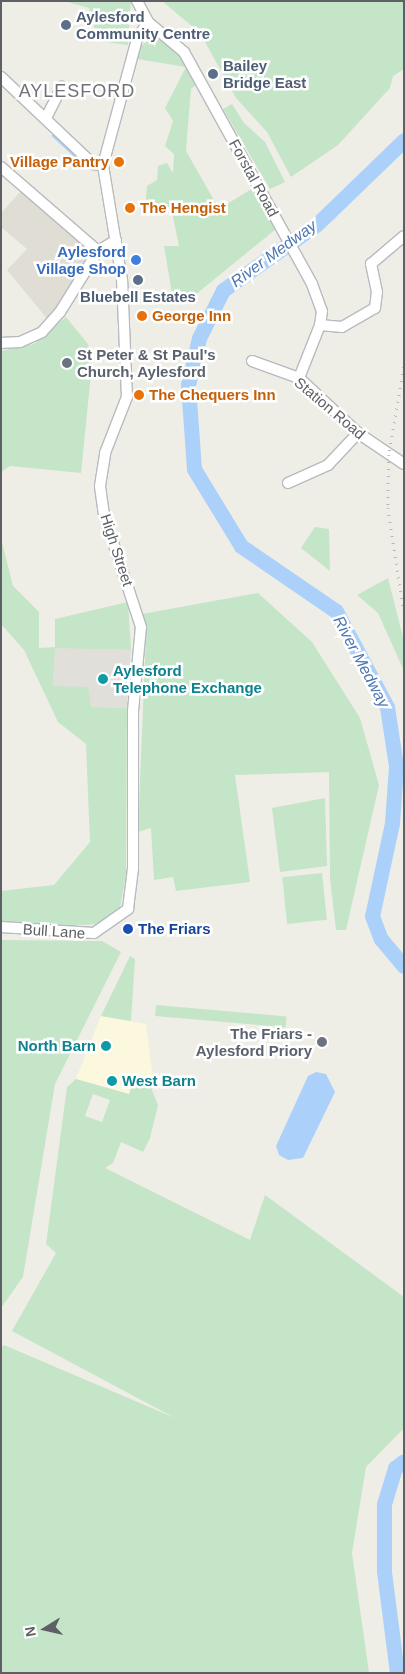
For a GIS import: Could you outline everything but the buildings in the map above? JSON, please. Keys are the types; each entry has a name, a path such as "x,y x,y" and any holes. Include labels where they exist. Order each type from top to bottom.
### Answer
{"street":[{"name":"Forstal Road","path":"137,1 148,22 184,52 266,197 307,275 322,312 320,325 299,378"},
{"path":"1,77 47,116 93,164 103,165 137,39 148,22"},
{"path":"47,116 62,87"},
{"name":"High Street","path":"103,165 124,291 127,397 104,453 100,486 104,515 140,627 132,711 133,868 128,909"},
{"path":"1,167 98,251"},
{"path":"320,325 342,328 375,308 378,292 371,264 397,237 404,236"},
{"path":"1,343 16,343 49,326 98,251 116,240"},
{"name":"Station Road","path":"252,361 299,378 358,434 404,464"},
{"path":"288,483 328,465 358,434"},
{"name":"Bull Lane","path":"1,927 94,933 128,909"}],"shaded area":[{"path":"21,191 85,246 80,252 89,260 49,321 7,270 27,249 1,227 1,213"},
{"path":"55,647 131,650 127,708 91,707 53,686"},
{"path":"101,1016 146,1024 153,1079 134,1078 129,1094 76,1079"}],"green space":[{"path":"64,1 131,1 128,45 98,41 89,8"},
{"path":"162,1 404,1 404,69 393,76 390,88 338,145 291,177 267,132 236,98 200,33"},
{"path":"150,39 168,41 176,47 196,85 191,89 186,151 219,209 253,188 276,229 184,304 173,299 164,246 179,246 171,207 149,208 146,198 147,186 157,180 158,166 167,163 173,173 174,154 165,146 173,121 165,108 186,67 137,59 141,46"},
{"path":"232,104 244,123 265,142 285,182 270,189 223,109"},
{"path":"66,317 88,344 92,364 81,473 10,466 1,472 1,351 34,344"},
{"path":"315,527 329,529 330,571 301,548"},
{"path":"1,538 13,586 39,612 39,648 55,647 55,619 128,602 131,650 55,648 53,686 88,687 91,707 127,708 126,875 120,908 98,924 67,926 1,921 1,891 54,885 90,842 86,744 58,722 24,650 1,624"},
{"path":"388,578 404,641 404,671 378,613 357,595"},
{"path":"258,593 312,642 360,718 379,785 346,930 336,930 330,879 329,772 235,775 250,882 176,891 173,877 154,880 151,828 138,832 146,635 142,614"},
{"path":"325,798 327,866 280,872 272,808"},
{"path":"322,873 327,920 287,924 282,877"},
{"path":"1,940 102,941 121,952 55,1084 23,1277 1,1308"},
{"path":"130,956 135,959 131,1021 101,1016"},
{"path":"156,1005 287,1016 286,1027 155,1016"},
{"path":"134,1078 147,1078 158,1105 150,1138 143,1152 121,1142 113,1163 105,1168 250,1240 265,1195 404,1297 404,1428 366,1467 352,1553 369,1673 1,1673 1,1348 4,1345 175,1418 12,1331 56,1253 46,1244 67,1087 76,1079 129,1094","holes":["93,1094 110,1100 102,1122 85,1116"]}],"water":[{"path":"316,1072 326,1074 335,1092 303,1158 288,1160 279,1155 276,1146 308,1076"}],"waterway":[{"path":"53,135 80,160"},
{"name":"River Medway","path":"404,140 317,224 223,290 199,338 188,385 194,469 241,546 336,611 387,707 396,766 392,823 372,916 381,939 404,966"},
{"name":"River Medway","path":"397,1673 384,1571 384,1504 395,1468 404,1461"}],"railway":[{"path":"404,367 389,455 388,508 404,612"}],"place":[{"name":"Aylesford Community Centre","path":"66,25"},
{"name":"Bailey Bridge East","path":"213,74"},
{"name":"Village Pantry","path":"119,162"},
{"name":"The Hengist","path":"130,208"},
{"name":"Aylesford Village Shop","path":"136,260"},
{"name":"Bluebell Estates","path":"138,280"},
{"name":"George Inn","path":"142,316"},
{"name":"St Peter & St Paul's Church, Aylesford","path":"67,363"},
{"name":"The Chequers Inn","path":"139,395"},
{"name":"Aylesford Telephone Exchange","path":"103,679"},
{"name":"The Friars","path":"128,929"},
{"name":"The Friars - Aylesford Priory","path":"322,1042"},
{"name":"North Barn","path":"106,1046"},
{"name":"West Barn","path":"112,1081"}],"district":[{"name":"AYLESFORD","path":"77,91"}]}
